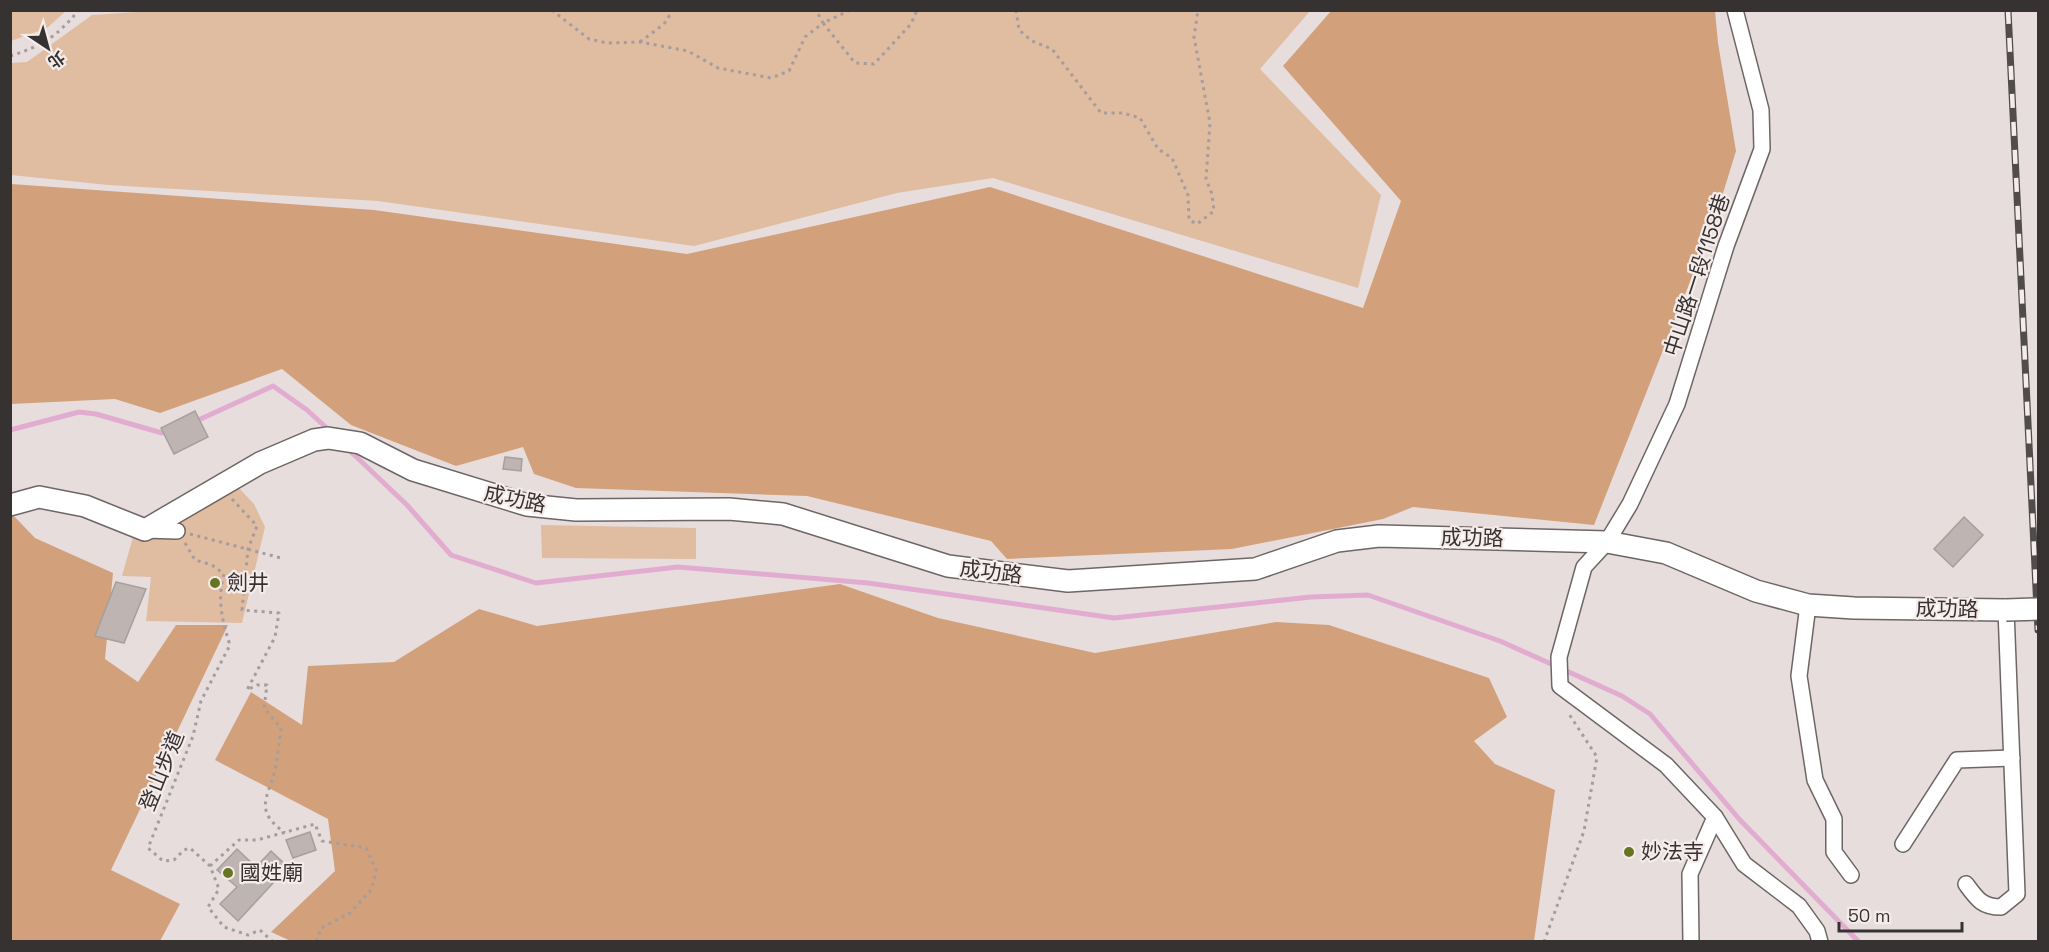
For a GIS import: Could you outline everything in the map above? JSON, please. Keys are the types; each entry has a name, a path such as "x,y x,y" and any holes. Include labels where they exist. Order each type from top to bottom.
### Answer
{"street":[{"name":"中山路一段1158巷","path":"1560,681 1559,659 1584,567 1607,542 1630,504 1677,404 1726,246 1762,149 1761,110 1735,10"},
{"name":"成功路","path":"145,530 260,463 314,441 338,439 360,443 413,470 527,506 576,510 729,509 783,514 948,566 1068,581 1130,579 1255,568 1337,541 1379,536 1607,542 1666,554 1756,591 1808,605 1854,608 2038,609"},
{"path":"10,505 39,497 85,506 145,530 183,535"},
{"path":"1808,605 1799,676 1815,780 1834,819 1834,852 1851,875"},
{"path":"1966,884 1979,903 1989,907 2001,907 2017,894 2011,795 2012,758 2006,610"},
{"path":"1560,681 1666,765 1715,818 1744,864 1799,906 1817,931 1820,942"},
{"path":"1904,844 1957,760 2012,758"},
{"path":"1692,942 1690,874 1715,818"}],"path":[{"path":"10,56 40,47 58,34 79,10"},
{"path":"544,10 553,11 590,39 607,43 640,42 688,51 718,68 771,78 780,77 789,71 805,37 823,22 850,10"},
{"path":"640,42 664,24 672,10"},
{"path":"816,10 855,63 874,64 911,24 917,10"},
{"path":"1016,10 1019,30 1032,41 1052,49 1101,112 1123,113 1140,118 1158,149 1172,158 1188,195 1189,220 1197,224 1214,211 1212,194 1206,179 1210,123 1194,37 1198,10"},
{"path":"221,486 257,526 248,549 242,610 254,609 268,614 279,613 275,637 247,690 257,685 267,685 264,708 281,728 278,758 264,803 267,816 285,833"},
{"path":"183,535 281,558"},
{"name":"登山步道","path":"183,535 195,560 212,565 224,574 220,589 222,621 230,645 201,701 193,736 148,848 163,861 174,860 184,850 190,848 210,866"},
{"path":"1544,942 1584,831 1597,757 1565,707 1560,681"},
{"path":"273,942 260,930 248,935 224,927 208,907 219,889 210,866 239,840 256,840 315,824 322,841 366,848 376,870 372,889 350,913 321,928 316,942"}],"shaded area":[{"path":"11,10 66,11 47,28 11,41"},
{"path":"152,11 1310,11 1260,69 1381,195 1358,288 993,178 897,193 694,246 378,201 108,185 11,175 11,63 27,62 92,15"},
{"path":"1331,11 1715,11 1736,151 1716,216 1594,525 1413,507 1383,519 1232,549 1007,559 991,541 807,496 576,488 534,474 523,447 456,466 351,425 282,369 160,413 115,399 11,404 11,184 374,210 687,254 990,187 1363,308 1401,201 1283,66"},
{"name":"劍井","path":"236,485 254,504 265,527 242,623 146,621 151,577 122,576 133,537"},
{"path":"10,512 35,538 113,573 105,659 138,682 176,625 228,625 111,870 180,904 160,941 11,941"},
{"path":"541,525 696,528 696,559 542,558"},
{"path":"840,584 938,618 1095,653 1276,622 1329,625 1489,678 1507,717 1474,741 1495,764 1555,790 1534,941 293,942 271,932 335,871 328,819 215,760 251,692 302,725 308,666 394,662 479,609 537,626"}],"building":[{"path":"195,411 208,437 174,454 161,428"},
{"path":"505,457 522,459 521,471 503,469"},
{"path":"1964,517 1983,535 1953,567 1934,549"},
{"path":"116,582 146,589 124,643 95,636"},
{"path":"310,832 316,850 293,858 286,840"},
{"path":"237,849 256,867 271,851 288,867 238,921 220,904 237,887 217,870"}],"waterway":[{"path":"194,422 273,386 307,410 330,431"},
{"path":"10,430 79,412 96,414 162,433 168,431"},
{"path":"347,448 407,505 451,555 536,583 678,567 868,583 1114,618 1311,597 1368,595 1500,641 1622,696 1650,714 1740,820 1859,942"}],"railway":[{"path":"2008,10 2038,630"}],"place":[{"name":"劍井","path":"215,583"},
{"name":"妙法寺","path":"1629,852"},
{"name":"國姓廟","path":"228,873"}]}
